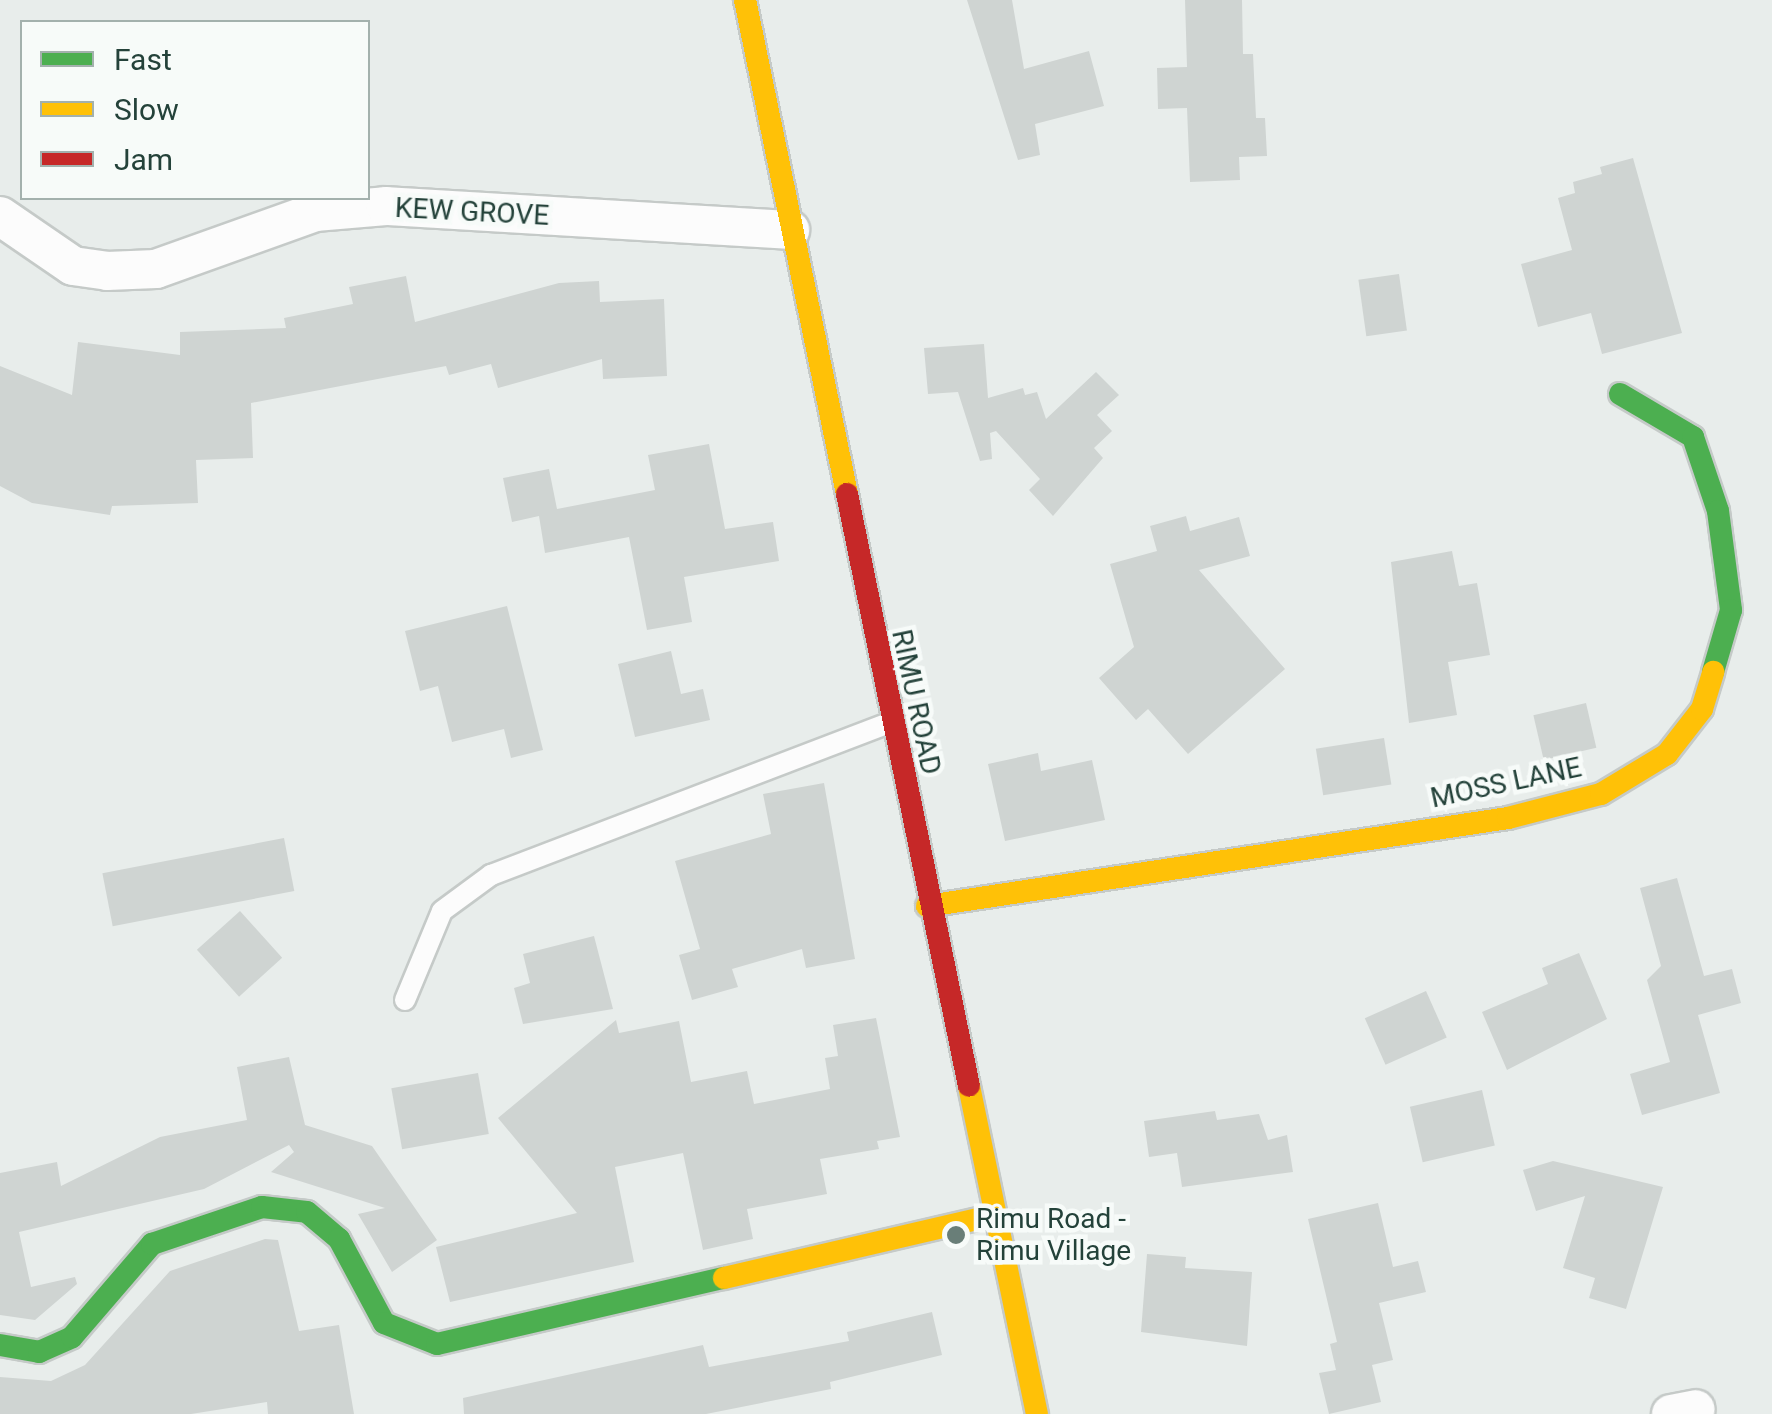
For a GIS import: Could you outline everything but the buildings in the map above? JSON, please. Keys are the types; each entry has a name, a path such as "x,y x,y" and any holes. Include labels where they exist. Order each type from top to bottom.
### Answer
{"street":[{"name":"RIMU ROAD","path":"745,0 889,723 991,1216 1037,1414"},
{"name":"KEW GROVE","path":"0,216 73,266 107,271 156,269 315,212 386,206 790,230"},
{"name":"MOSS LANE","path":"928,906 1508,818 1601,794 1666,754 1702,709 1719,664 1731,610 1727,577 1718,510 1693,437 1620,394"},
{"path":"0,1344 39,1352 72,1337 152,1244 262,1207 307,1212 339,1239 384,1323 437,1344 991,1216"}],"lane":[{"path":"405,1000 442,911 491,875 889,723"}],"traffic: fast":[{"path":"1620,394 1693,437 1718,511 1731,610 1713,672"},
{"path":"0,1345 39,1352 72,1337 152,1244 262,1207 307,1212 339,1239 384,1323 437,1344 724,1278"}],"traffic: slow":[{"path":"745,0 847,494"},
{"path":"927,906 1508,818 1601,794 1667,754 1702,709 1713,672"},
{"path":"969,1086 1037,1414"},
{"path":"724,1278 991,1216"}],"traffic: jam":[{"path":"847,494 969,1086"}],"place":[{"name":"Rimu Road - Rimu Village","path":"956,1235"}]}
